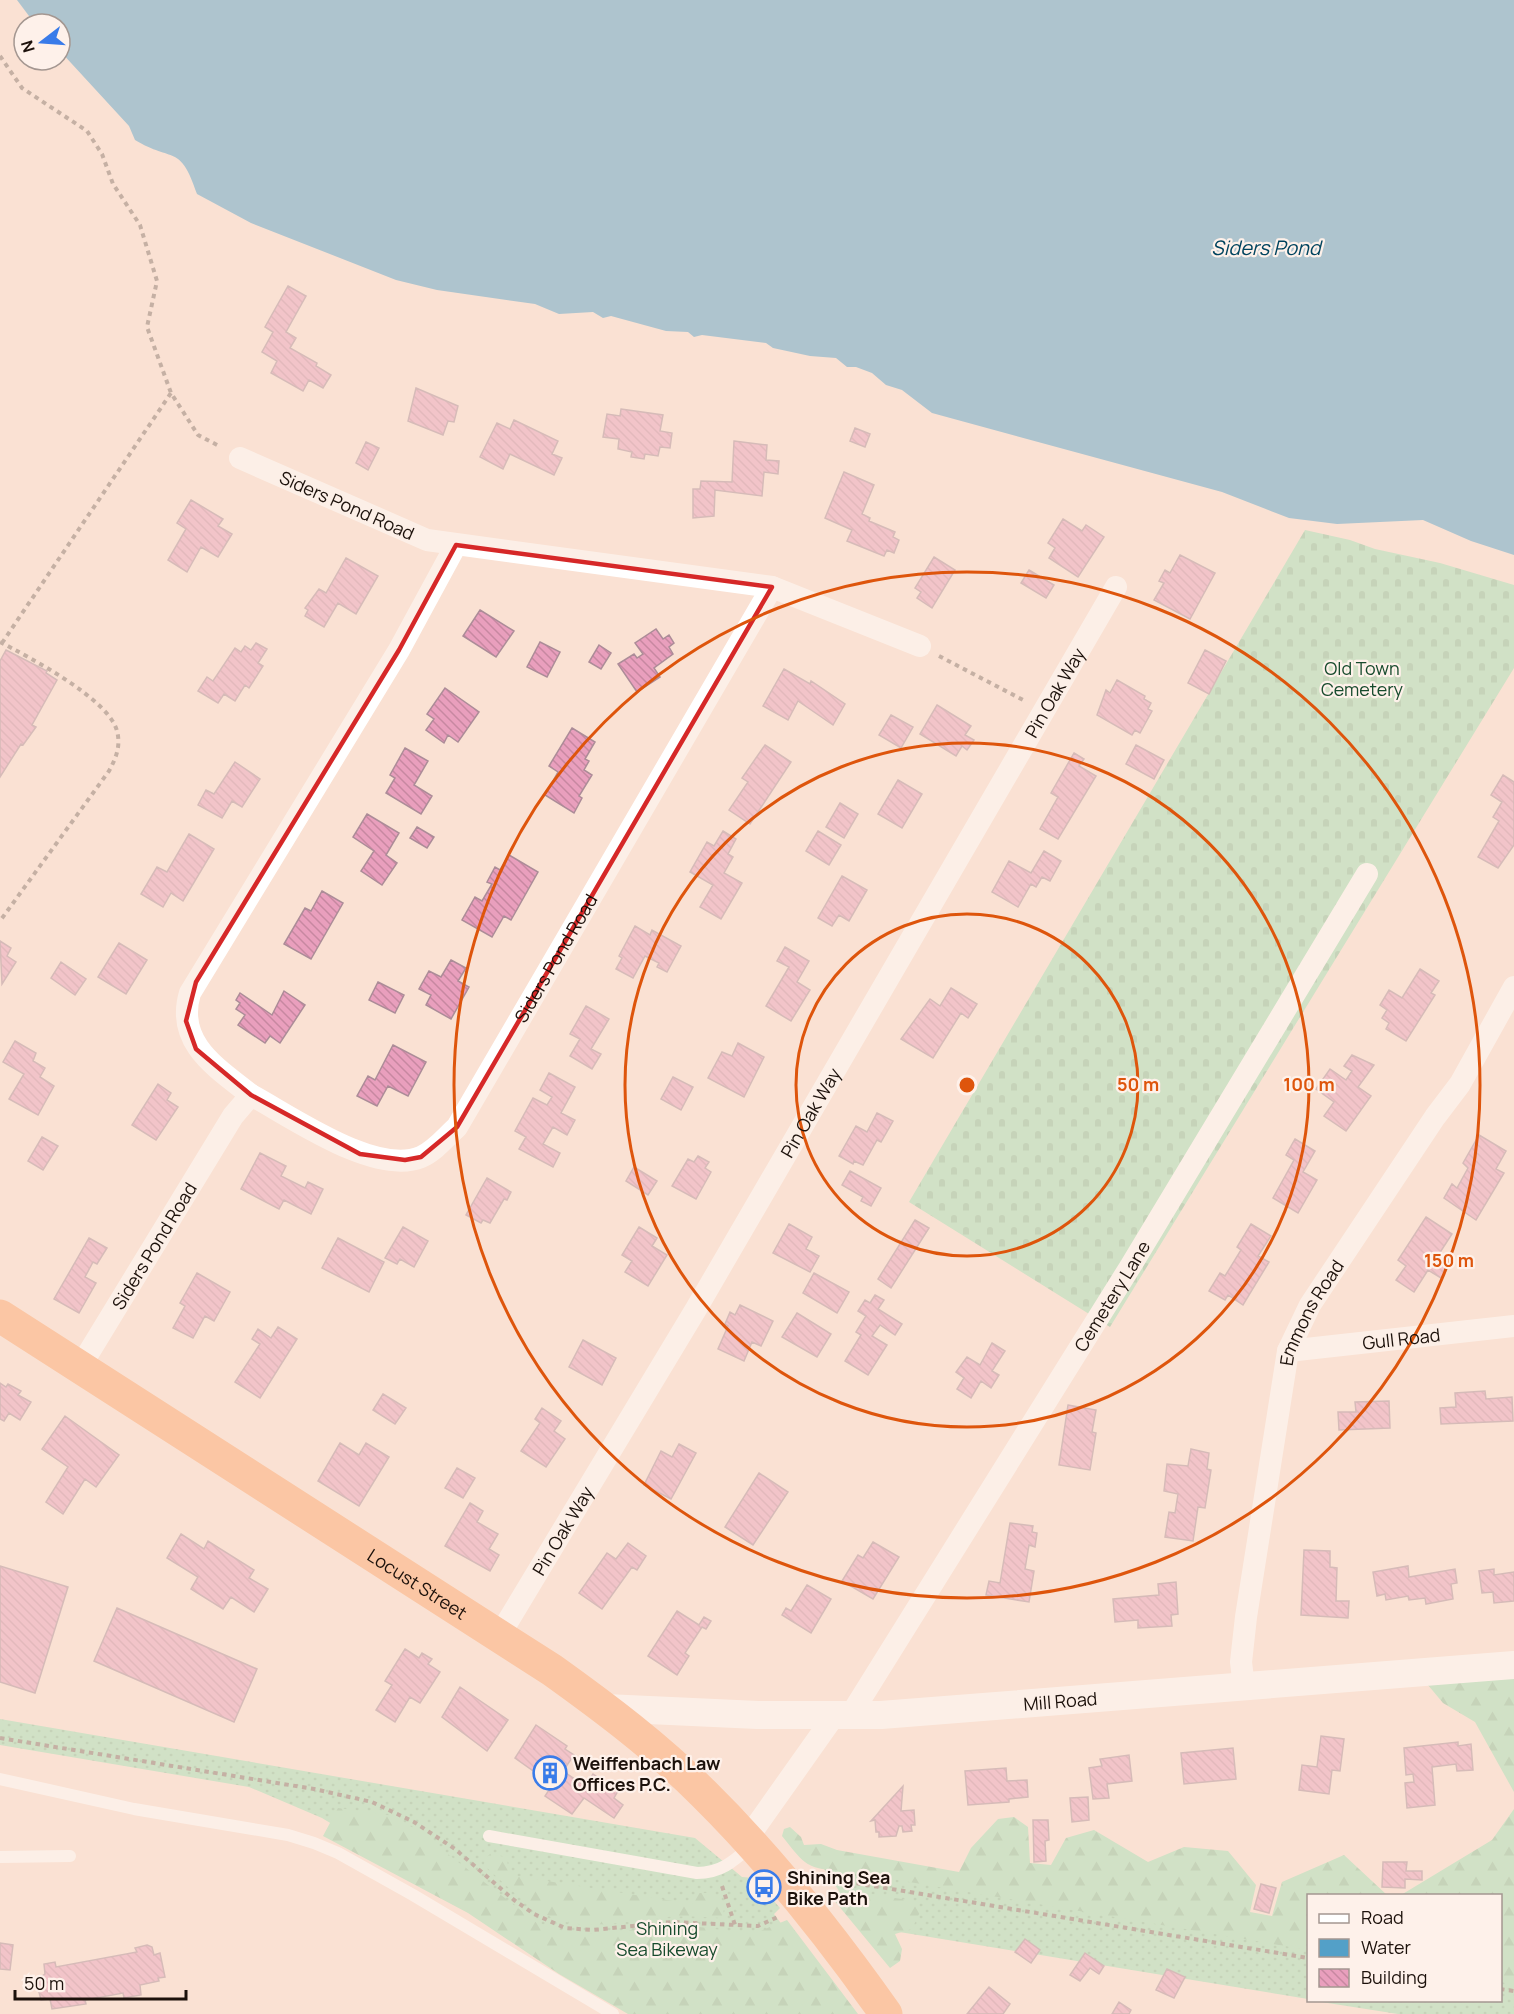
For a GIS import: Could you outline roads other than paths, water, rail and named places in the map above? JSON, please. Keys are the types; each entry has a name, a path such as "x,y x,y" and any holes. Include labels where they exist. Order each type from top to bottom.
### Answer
{"highway":[{"name":"Locust Street","path":"0,1316 499,1636 605,1707 703,1792 749,1842 850,1963 886,2014"}],"street":[{"name":"Siders Pond Road","path":"240,458 427,540 772,587 920,646"},
{"name":"Siders Pond Road","path":"456,545 399,650 190,993 186,1005 186,1021 196,1049 251,1095 360,1154 388,1160 421,1157 457,1127 772,587"},
{"name":"Pin Oak Way","path":"499,1636 696,1309 1116,586"},
{"name":"Cemetery Lane","path":"749,1842 842,1716 1124,1277 1367,874"},
{"name":"Emmons Road","path":"1244,1687 1241,1662 1246,1617 1288,1351 1310,1305 1429,1126 1460,1084 1514,987"},
{"name":"Siders Pond Road","path":"80,1367 233,1116 251,1095"},
{"name":"Gull Road","path":"1288,1351 1514,1326"},
{"name":"Mill Road","path":"605,1707 678,1713 842,1716 1514,1665"},
{"path":"850,1963 898,2014"}],"lane":[{"path":"0,1779 134,1809 288,1835 314,1843 338,1853 413,1895 613,2014"},
{"path":"489,1836 697,1873 718,1871 749,1842"},
{"path":"0,1857 70,1856"}],"water":[{"name":"Siders Pond","path":"17,0 1514,0 1514,555 1471,541 1423,520 1337,524 1289,518 1222,492 932,413 902,390 886,385 872,373 856,367 847,367 836,358 810,356 773,348 766,343 702,335 694,337 688,332 666,331 611,316 603,318 593,312 559,314 535,304 437,290 396,280 251,223 197,194 191,178 180,161 174,156 135,140 129,126 72,64 72,12 26,12"}],"place":[{"name":"Weiffenbach Law Offices P.C.","path":"550,1773"},
{"name":"Shining Sea Bike Path","path":"764,1887"}],"park label":[{"name":"Old Town Cemetery","path":"1362,678"},
{"name":"Shining Sea Bikeway","path":"667,1938"}]}
